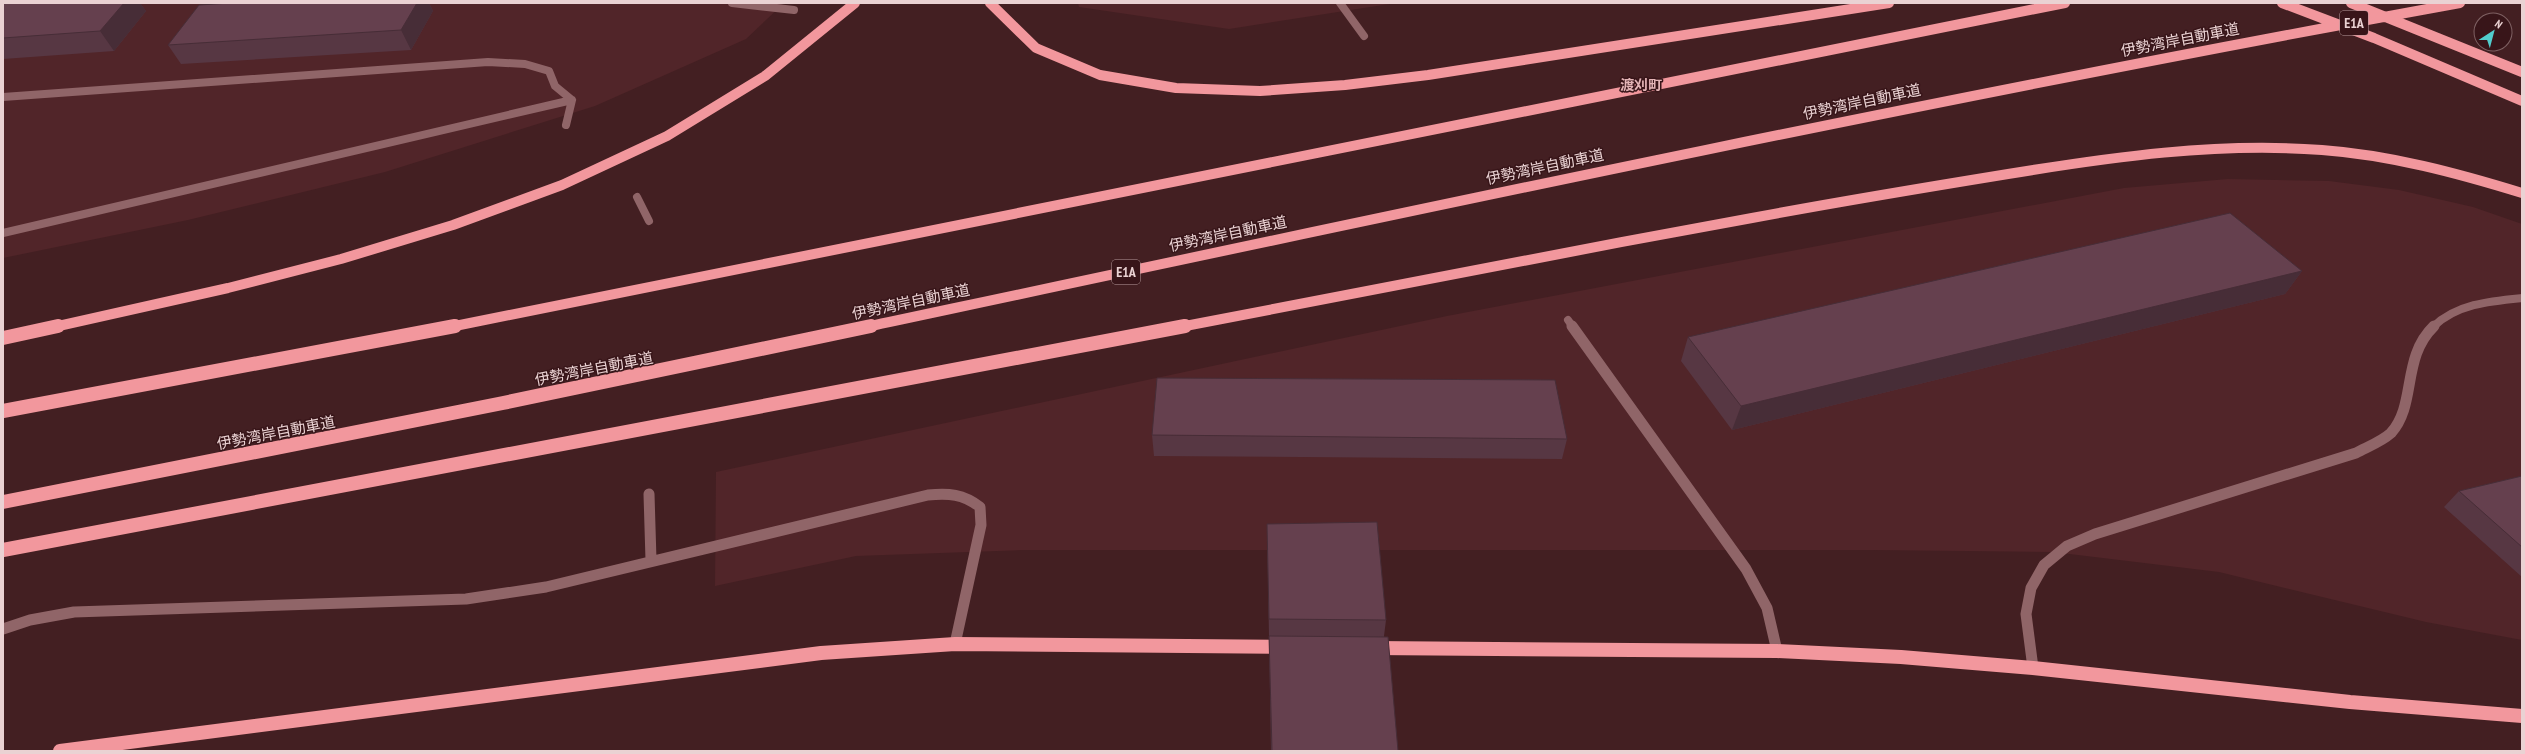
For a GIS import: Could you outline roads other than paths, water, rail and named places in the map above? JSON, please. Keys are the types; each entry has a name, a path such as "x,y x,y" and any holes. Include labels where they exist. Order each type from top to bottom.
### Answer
{"highway":[{"path":"3,338 324,263 428,232 570,181 631,154 727,101 776,68 855,3"},
{"path":"990,3 998,15 1019,36 1050,56 1089,72 1130,82 1228,92 1344,85 1433,74 1889,3"},
{"path":"3,411 159,383 648,288 2065,3"},
{"path":"2282,3 2396,47 2522,102"},
{"path":"2351,3 2522,72"},
{"name":"伊勢湾岸自動車道","path":"3,502 729,357 1764,137 2008,87 2460,3"},
{"path":"3,550 1000,362 1507,263 1876,195 2070,164 2174,150 2254,148 2323,150 2395,160 2464,175 2522,193"},
{"path":"60,751 180,734 821,653 955,644 1298,647"},
{"path":"1354,648 1777,651 1902,657 2033,668 2350,702 2522,716"}],"lane":[{"path":"732,3 794,10"},
{"path":"1340,3 1364,36"},
{"path":"3,97 488,62 525,64 549,71 555,86 572,100"},
{"path":"566,124 572,100"},
{"path":"3,232 572,100"},
{"path":"637,197 649,221"},
{"path":"2033,668 2026,614 2031,588 2044,566 2067,546 2095,534 2356,453 2392,432 2406,404 2411,367 2419,342 2434,322 2459,309 2490,300 2522,298"},
{"path":"1568,320 1746,569 1767,608 1777,651"},
{"path":"3,629 30,620 82,611 466,599 546,587 651,560 928,495 949,493 967,496 980,507 981,525 955,644"},
{"path":"649,494 651,560"}],"district":[{"name":"渡刈町","path":"1641,85"}]}
